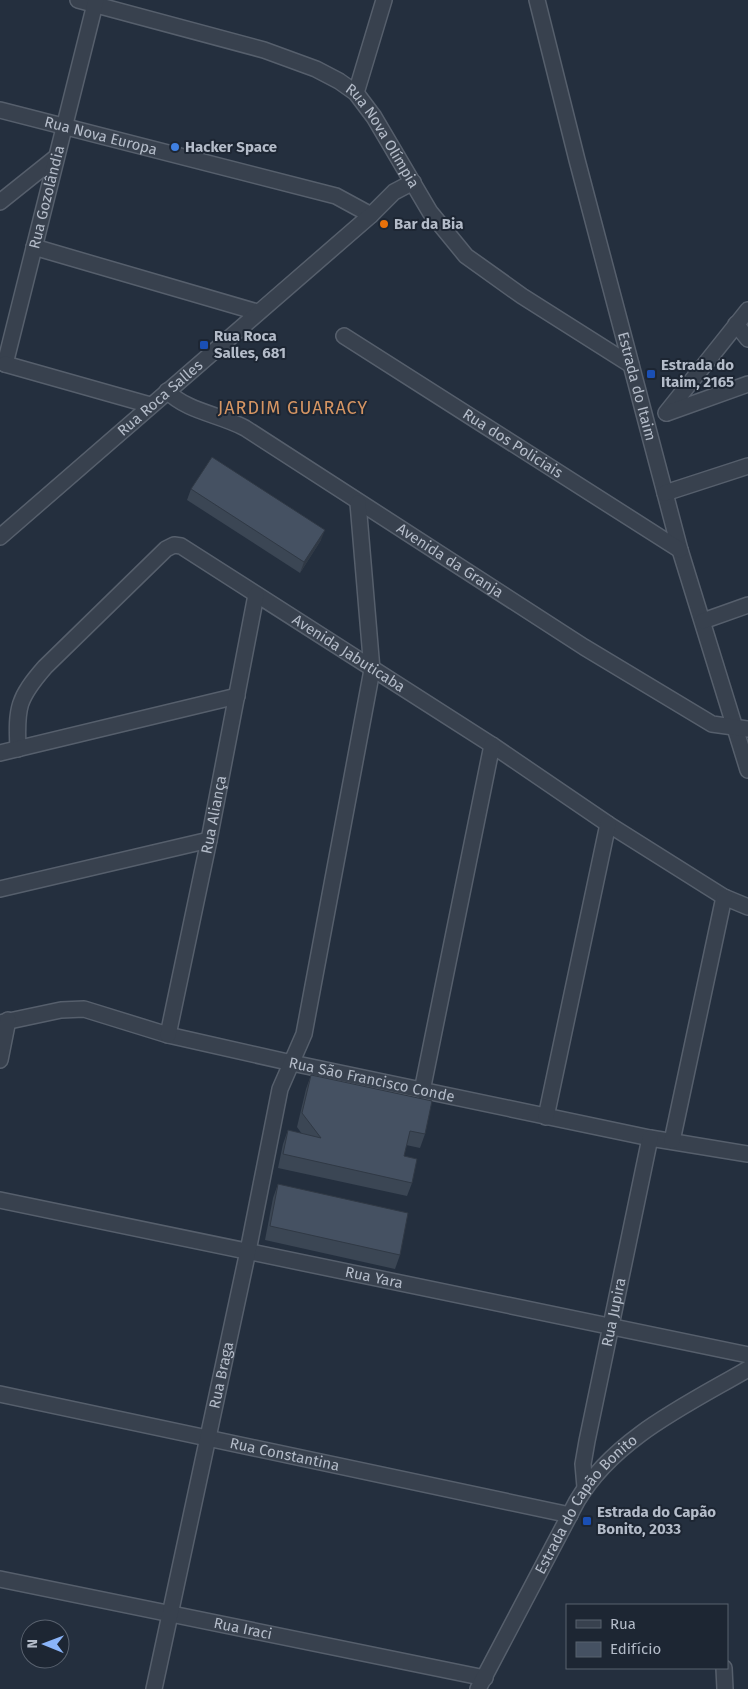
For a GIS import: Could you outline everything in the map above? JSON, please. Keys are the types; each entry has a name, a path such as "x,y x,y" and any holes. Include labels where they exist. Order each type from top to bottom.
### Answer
{"street":[{"name":"Rua Nova Olímpia","path":"78,0 96,2 264,50 316,69 339,81 356,93 383,131 430,212 466,256 507,287 631,366"},
{"path":"356,93 384,0"},
{"name":"Estrada do Itaim","path":"538,0 680,550 702,621 741,729 748,770"},
{"name":"Rua Gozolândia","path":"2,366 96,2"},
{"name":"Rua Nova Europa","path":"0,110 336,196 371,215"},
{"path":"0,202 55,158"},
{"name":"Rua Roca Salles","path":"0,537 371,215 394,192 413,182"},
{"path":"34,247 258,312"},
{"path":"666,413 748,310"},
{"path":"736,324 748,339"},
{"name":"Rua dos Policiais","path":"344,336 680,550"},
{"path":"2,366 150,405"},
{"path":"647,419 748,384"},
{"name":"Avenida da Granja","path":"167,391 185,405 222,416 245,428 358,503 584,647 712,724 741,729"},
{"path":"665,492 748,466"},
{"path":"292,1063 304,1034 372,670 358,503"},
{"name":"Avenida Jabuticaba","path":"18,749 18,708 23,694 45,667 170,547 185,547 372,670 492,745 608,824 724,897 748,907"},
{"name":"Rua Aliança","path":"168,1035 209,840 256,594"},
{"path":"702,621 748,605"},
{"path":"0,753 237,696"},
{"path":"422,1091 492,745"},
{"path":"546,1117 608,824"},
{"path":"0,889 209,840"},
{"path":"672,1142 724,897"},
{"name":"Rua São Francisco Conde","path":"4,1022 62,1010 84,1009 168,1035 292,1063 650,1138 748,1154"},
{"path":"0,1060 4,1022"},
{"name":"Rua Braga","path":"154,1689 248,1252 280,1089 292,1063"},
{"name":"Rua Jupira","path":"585,1487 584,1464 587,1441 650,1138"},
{"name":"Rua Yara","path":"0,1200 748,1355"},
{"name":"Estrada do Capão Bonito","path":"481,1684 585,1487 615,1455 640,1434 748,1369"},
{"name":"Rua Constantina","path":"0,1394 570,1516"},
{"name":"Rua Iraci","path":"0,1578 481,1684"},
{"path":"724,1669 725,1689"}],"building":[{"path":"212,457 325,530 304,562 191,489"},
{"path":"311,1075 432,1101 425,1134 410,1131 404,1156 417,1159 412,1183 283,1154 288,1130 321,1138 302,1113"},
{"path":"278,1184 408,1213 400,1255 270,1226"}],"place":[{"name":"Hacker Space","path":"175,147"},
{"name":"Bar da Bia","path":"384,224"},
{"name":"Rua Roca Salles, 681","path":"204,345"},
{"name":"Estrada do Itaim, 2165","path":"651,374"},
{"name":"Estrada do Capão Bonito, 2033","path":"587,1521"}],"district":[{"name":"JARDIM GUARACY","path":"293,408"}]}
